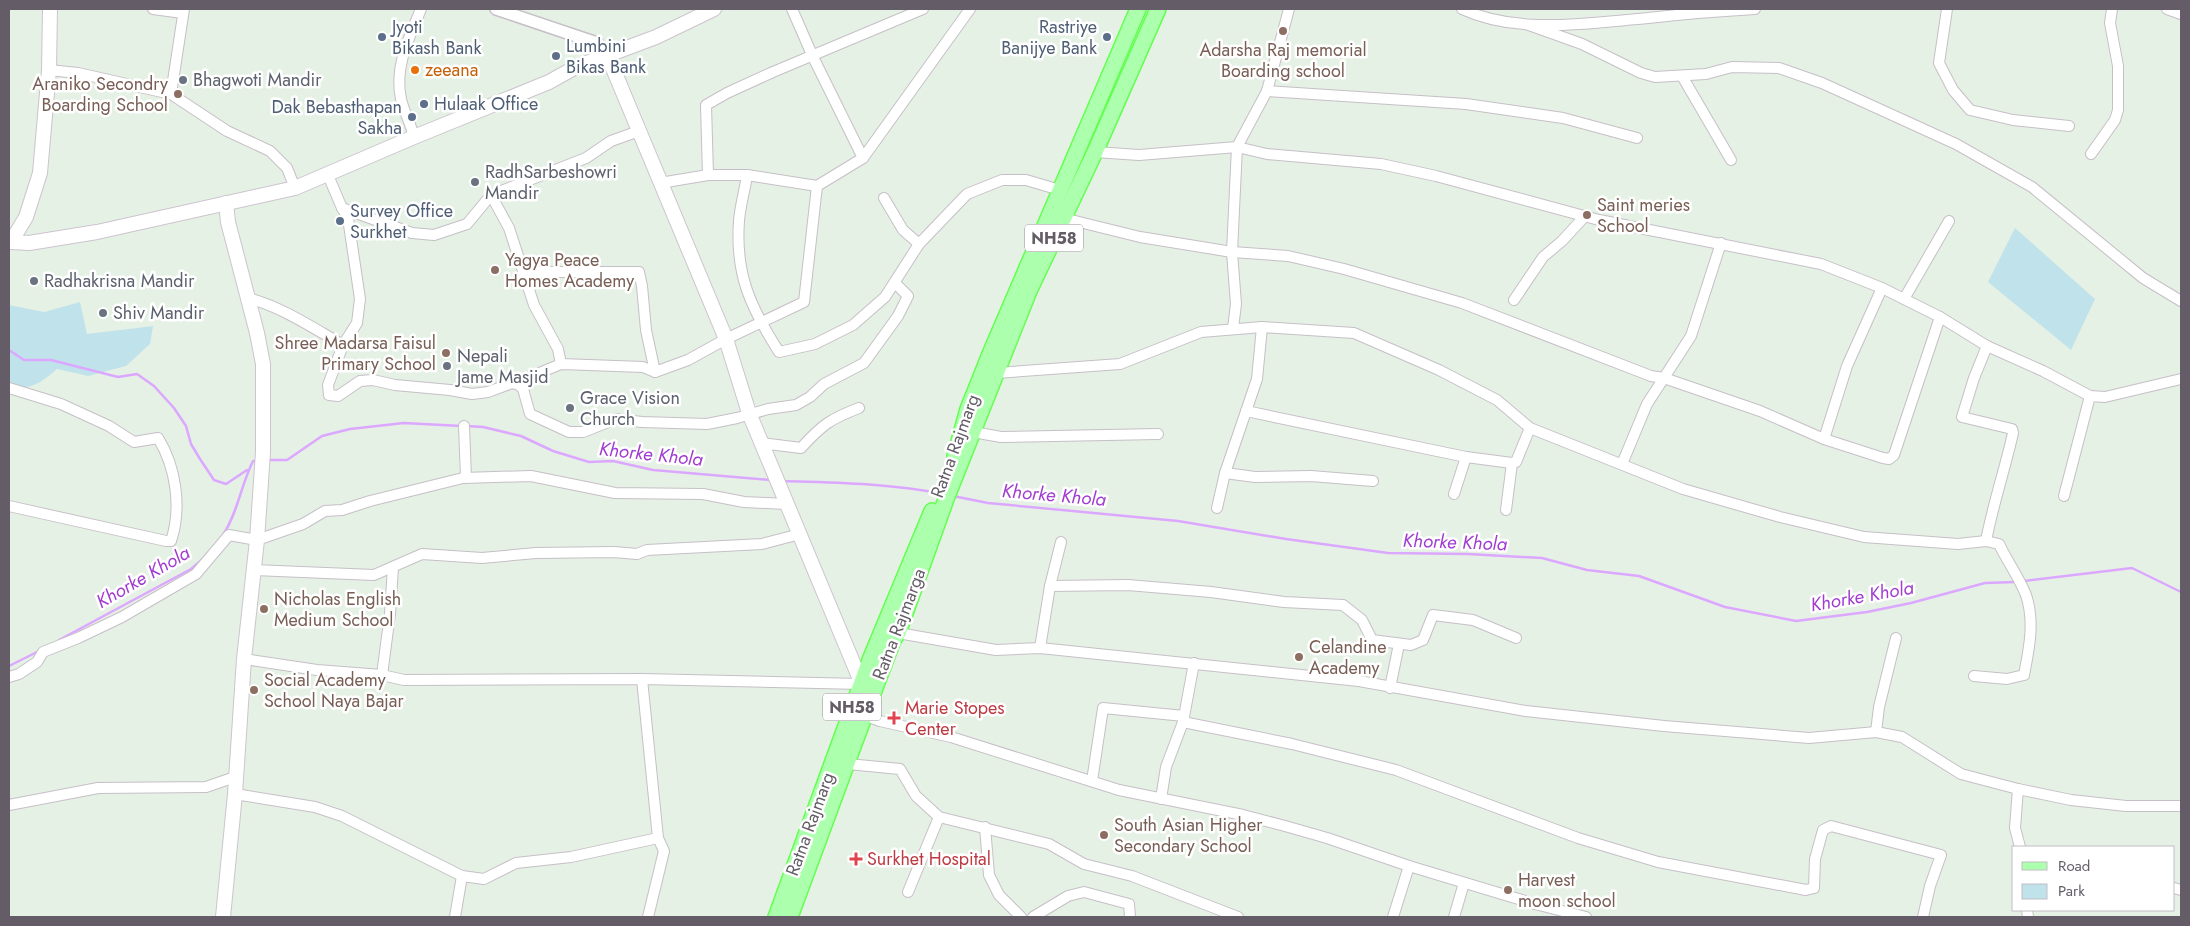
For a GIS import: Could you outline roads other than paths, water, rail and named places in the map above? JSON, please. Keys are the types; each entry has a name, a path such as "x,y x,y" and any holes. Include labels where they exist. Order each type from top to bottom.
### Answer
{"main road":[{"path":"10,243 26,218 40,173 49,70 50,9"},
{"name":"Ratna Rajmarg","path":"954,473 968,409 1138,9"},
{"name":"Ratna Rajmarg","path":"776,917 858,713 862,684 877,662 941,499 973,432 1029,291 1095,152 1158,9"},
{"path":"10,243 30,243 97,232 295,188 414,136 549,82 576,67 606,54 656,37 706,10"},
{"path":"606,54 726,339 749,413 862,684"},
{"path":"223,917 235,794 244,659 257,540 263,452 263,364 228,222 226,203"},
{"name":"Ratna Rajmarga","path":"790,917 848,764 858,713 877,662 898,632 941,499"}],"street":[{"path":"153,9 183,11 171,94"},
{"path":"414,136 401,102 398,84 401,60 421,9"},
{"path":"496,9 597,43 606,54"},
{"path":"792,9 812,57 863,158"},
{"path":"708,175 706,105 746,85 923,9"},
{"path":"660,183 708,175 748,175 818,186 863,158 970,9"},
{"path":"1233,328 1236,304 1232,252 1237,147 1267,91 1289,9"},
{"path":"1462,9 1478,16 1529,25 1582,44 1641,73 1655,77 1706,74 1732,67 1779,68 1822,83 1956,144 2032,187 2143,278 2181,301"},
{"path":"1529,25 1596,23 1755,9"},
{"path":"1947,9 1939,62 1953,90 1970,110 2013,120 2069,126"},
{"path":"2091,154 2115,120 2118,110 2118,66 2110,23 2112,9"},
{"path":"2167,9 2181,14"},
{"path":"49,70 78,73 171,94 228,131 270,151 287,168 295,188"},
{"path":"1682,76 1731,160"},
{"path":"1267,91 1466,104 1563,118 1637,138"},
{"path":"342,208 412,233 434,235 467,224 491,195 586,158 612,141 639,131"},
{"path":"1095,152 1139,155 1237,147 1267,154 1381,164 1584,216 1821,264 1882,288 1940,317 1987,346 2043,371 2090,396 2105,397 2181,379"},
{"path":"327,173 348,218 352,234 354,268 360,299 357,323 343,345 328,385 329,395 338,396 360,382 373,380 472,394 488,392 512,383 520,385 523,390 530,414 569,432 583,432 616,419 642,422 707,424 736,418 749,413 796,405 810,397 824,384 864,364 898,316 908,296 895,283"},
{"path":"748,175 739,221 740,268 748,297 761,324 779,352 815,344 853,325 885,297 919,244 968,194 1002,180 1026,180 1060,190"},
{"path":"523,390 532,376 561,364 643,367 655,372 688,360 726,339 804,302 818,186"},
{"path":"491,195 509,228 534,305 558,350 561,364"},
{"path":"884,198 903,230 919,244"},
{"path":"1514,300 1544,258 1584,216"},
{"path":"1063,218 1140,237 1232,252 1288,256 1344,269 1462,303 1651,376 1664,378 1760,411 1824,439 1889,459 1894,455 1940,317"},
{"path":"1904,299 1949,221"},
{"path":"1622,464 1647,404 1691,336 1721,243"},
{"path":"524,272 639,272 646,330 655,372"},
{"path":"1824,439 1847,366 1882,288"},
{"path":"248,298 261,301 308,324 343,345"},
{"path":"996,373 1120,364 1202,332 1233,328 1262,327 1354,333 1439,370 1498,400 1530,428 1663,482 1702,495 1864,537 1958,544 1986,541 1999,544 2026,596 2031,618 2030,644 2024,675 2007,679 1974,676"},
{"path":"1218,508 1224,473 1257,379 1262,327"},
{"path":"1986,541 1993,506 2005,469 2013,433 2012,429 1962,417 1974,378 1987,346"},
{"path":"9,388 61,404 108,426 134,442 158,438 165,449 172,472 177,504 176,521 171,541 9,506"},
{"path":"2064,496 2090,396"},
{"path":"762,443 801,448 819,428 837,417 859,408"},
{"path":"1246,411 1466,457 1512,463 1516,462 1530,428"},
{"path":"464,426 466,478"},
{"path":"973,432 1001,437 1158,434"},
{"path":"1454,494 1466,457"},
{"path":"1506,510 1512,463"},
{"path":"1224,473 1255,477 1311,476 1373,481"},
{"path":"9,677 19,674 37,662 43,652 122,617 196,574 229,535 257,540 303,524 325,511 342,510 370,501 466,478 532,476 615,493 704,494 744,502 786,504"},
{"path":"253,570 374,575 422,554 482,558 536,553 614,552 637,554 647,550 762,544 800,534"},
{"path":"1040,648 1050,586 1060,542"},
{"path":"382,675 390,614 392,567"},
{"path":"1050,586 1128,585 1212,592 1284,602 1343,605 1362,620 1372,640 1399,644 1411,645 1423,640 1433,615 1473,620 1516,638"},
{"path":"898,632 996,650 1040,648 1358,682 1526,710 1664,726 1809,738 1876,732 1902,737 1961,774 2018,789 2090,802 2126,806 2181,806"},
{"path":"1876,732 1879,707 1896,638"},
{"path":"1390,688 1399,644"},
{"path":"244,659 317,670 382,675 404,680 642,679 862,684"},
{"path":"1161,798 1166,767 1183,719 1194,663"},
{"path":"642,679 658,838 664,851 648,917"},
{"path":"1092,781 1103,708 1183,719 1396,770 1578,838 1658,862 1806,890 1814,888 1816,859 1823,830 1831,826 1904,844 1942,855 1930,886 1924,917"},
{"path":"858,713 951,738 1119,790 1243,815 1285,826 1464,883 1586,917"},
{"path":"848,764 900,768 916,796 939,817 1049,844 1084,864 1132,876 1238,917"},
{"path":"9,805 98,788 206,787 235,777"},
{"path":"2018,789 2015,828 2020,846"},
{"path":"235,794 315,807 342,816 462,876 484,878 516,863 571,857 658,838"},
{"path":"908,892 939,817"},
{"path":"985,827 989,875 999,895 1021,917"},
{"path":"1393,917 1409,866"},
{"path":"455,917 462,876"},
{"path":"1454,917 1464,883"},
{"path":"1033,917 1068,896 1084,892 1129,904 1130,917"}],"waterway":[{"path":"9,350 24,360 51,360 118,377 137,374 154,386 174,408 186,426 191,444 214,480 226,484 247,470"},
{"name":"Khorke Khola","path":"268,460 287,460 322,436 350,429 404,423 461,426"},
{"name":"Khorke Khola","path":"467,426 483,427 521,436 553,451 589,462 613,461 653,470 771,480"},
{"name":"Khorke Khola","path":"223,535 232,517 253,461 257,461"},
{"name":"Khorke Khola","path":"782,481 883,486 943,494"},
{"name":"Khorke Khola","path":"953,496 988,503 1178,521 1286,539 1388,553 1468,554 1542,558 1587,570 1639,576 1725,607 1796,621 1867,612 1911,603 1985,583 2016,582"},
{"name":"Khorke Khola","path":"59,640 191,569 204,558"},
{"name":"Khorke Khola","path":"2024,581 2132,568 2181,592"},
{"name":"Khorke Khola","path":"9,666 39,651"}],"place":[{"name":"Adarsha Raj memorial Boarding school","path":"1283,31"},
{"name":"Jyoti Bikash Bank","path":"382,37"},
{"name":"Rastriye Banijye Bank","path":"1107,37"},
{"name":"Lumbini Bikas Bank","path":"556,56"},
{"name":"zeeana","path":"415,70"},
{"name":"Bhagwoti Mandir","path":"183,80"},
{"name":"Araniko Secondry Boarding School","path":"178,94"},
{"name":"Hulaak Office","path":"424,104"},
{"name":"Dak Bebasthapan Sakha","path":"412,117"},
{"name":"RadhSarbeshowri Mandir","path":"475,182"},
{"name":"Saint meries School","path":"1587,215"},
{"name":"Survey Office Surkhet","path":"340,221"},
{"name":"Yagya Peace Homes Academy","path":"495,270"},
{"name":"Radhakrisna Mandir","path":"34,281"},
{"name":"Shiv Mandir","path":"103,313"},
{"name":"Shree Madarsa Faisul Primary School","path":"446,353"},
{"name":"Nepali Jame Masjid","path":"447,366"},
{"name":"Grace Vision Church","path":"570,408"},
{"name":"Nicholas English Medium School","path":"264,609"},
{"name":"Celandine Academy","path":"1299,657"},
{"name":"Social Academy School Naya Bajar","path":"254,690"},
{"name":"Marie Stopes Center","path":"894,718"},
{"name":"South Asian Higher Secondary School","path":"1104,835"},
{"name":"Surkhet Hospital","path":"856,859"},
{"name":"Harvest moon school","path":"1508,890"}]}
